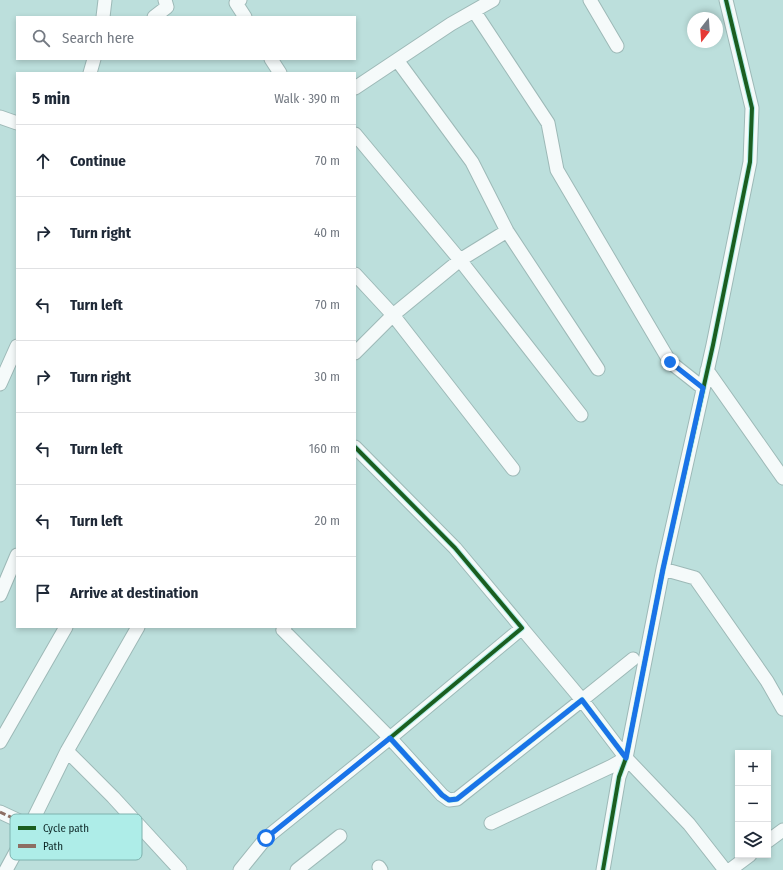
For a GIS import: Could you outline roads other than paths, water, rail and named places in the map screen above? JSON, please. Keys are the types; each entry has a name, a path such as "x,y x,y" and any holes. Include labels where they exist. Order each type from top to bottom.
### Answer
{"street":[{"path":"103,16 105,0"},
{"path":"155,16 167,7 165,0"},
{"path":"240,0 236,3 244,16"},
{"path":"356,87 451,24 493,0"},
{"path":"590,0 617,46"},
{"path":"603,870 618,778 626,758 663,569 707,370 750,162 752,108 726,0"},
{"path":"474,11 548,123 557,170 670,362 703,388"},
{"path":"90,72 94,60"},
{"path":"272,60 279,72"},
{"path":"397,60 472,162 507,231 598,369"},
{"path":"0,117 16,123"},
{"path":"356,135 460,260 581,415"},
{"path":"356,352 393,315 460,260 507,231"},
{"path":"356,275 393,315 513,469"},
{"path":"0,384 16,348"},
{"path":"707,370 783,478"},
{"path":"356,448 455,548 582,700 626,758 689,824 725,870"},
{"path":"0,595 16,557"},
{"path":"663,569 695,578 767,681 783,709"},
{"path":"240,870 266,838 390,738 522,628 520,626"},
{"path":"0,742 65,628"},
{"path":"36,814 67,751 137,628"},
{"path":"284,628 283,630 390,738 442,795 449,800 457,799 633,659"},
{"path":"67,751 129,814"},
{"path":"491,823 626,758"},
{"path":"0,812 10,817"},
{"path":"142,829 180,870"},
{"path":"771,839 783,830"},
{"path":"297,870 340,836"},
{"path":"730,870 746,858"},
{"path":"6,870 11,860"}]}
